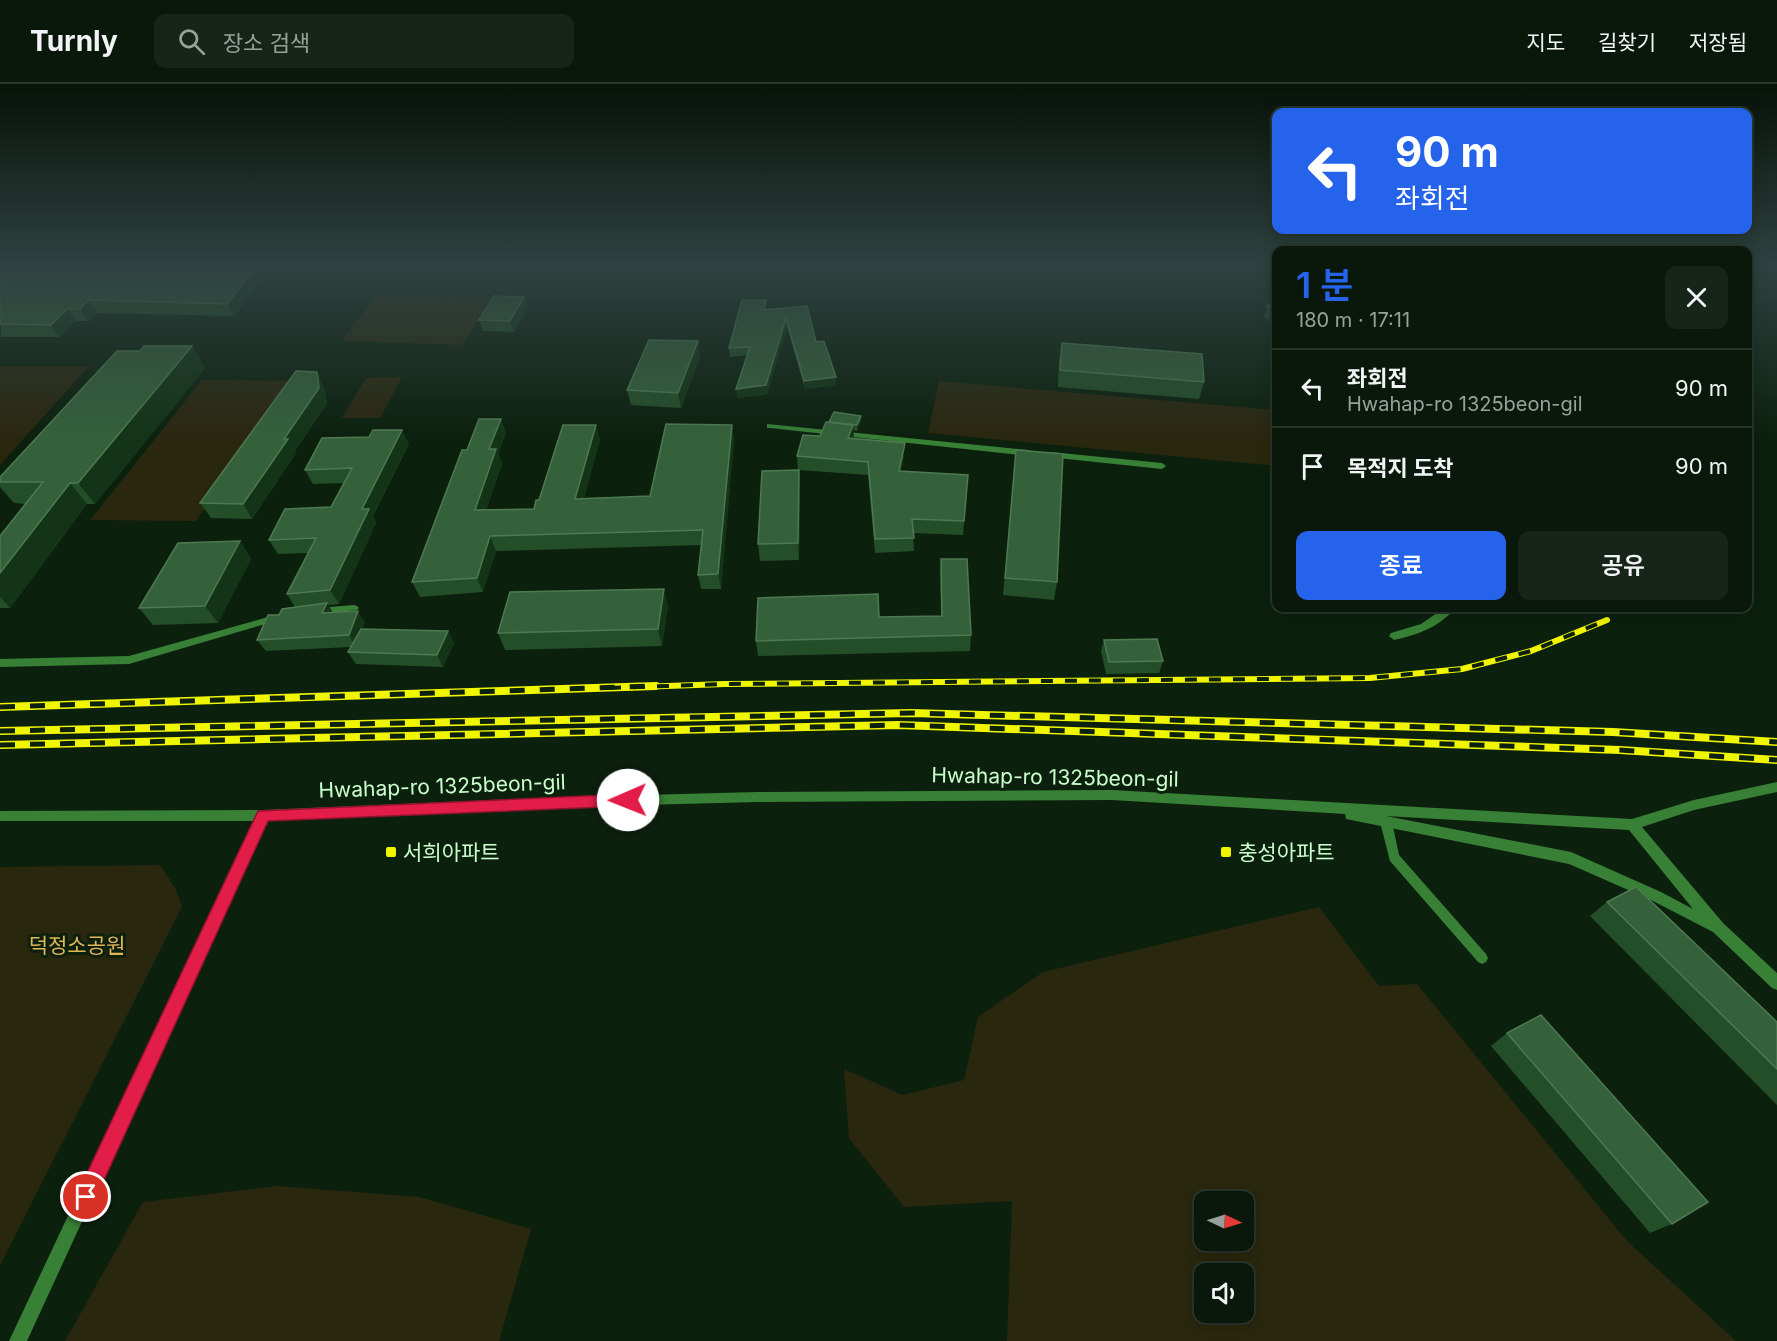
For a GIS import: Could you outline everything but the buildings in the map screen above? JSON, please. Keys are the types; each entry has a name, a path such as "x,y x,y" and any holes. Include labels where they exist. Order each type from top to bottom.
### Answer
{"street":[{"path":"1777,787 1694,805 1632,825 1719,929 1777,982"},
{"name":"Hwahap-ro 1325beon-gil","path":"0,816 263,815 563,802 758,797 1112,795 1632,825"},
{"path":"1300,806 1571,858 1656,896 1719,929"},
{"path":"18,1341 263,815"}],"lane":[{"path":"770,426 1162,466"},
{"path":"304,612 354,608"},
{"path":"1395,636 1422,629 1437,621 1446,612"},
{"path":"0,663 129,660 292,614"},
{"path":"1386,822 1394,857 1482,958"}],"green space":[{"path":"356,323 476,323 463,345 342,341"},
{"path":"0,366 89,366 0,465"},
{"path":"402,377 380,418 342,418 366,378"},
{"path":"202,380 293,381 196,521 90,520"},
{"path":"939,381 1272,410 1272,466 928,433"},
{"name":"덕정소공원","path":"160,865 175,888 182,907 0,1265 0,867"},
{"path":"1319,907 1379,986 1417,984 1627,1241 1736,1341 1007,1341 1012,1201 904,1207 849,1138 844,1069 902,1095 964,1080 978,1017 1043,972"},
{"path":"277,1186 419,1197 531,1229 499,1341 65,1341 143,1202"}],"railway":[{"path":"609,688 725,684 1370,678 1462,669 1531,651 1607,620"},
{"path":"0,707 656,686"},
{"path":"0,731 911,713 1613,732 1777,742"},
{"path":"0,745 898,725 1620,750 1777,760"}],"place":[{"name":"서희아파트","path":"391,852"},
{"name":"충성아파트","path":"1226,852"}],"route":[{"path":"86,1197 263,815 628,800"}]}
